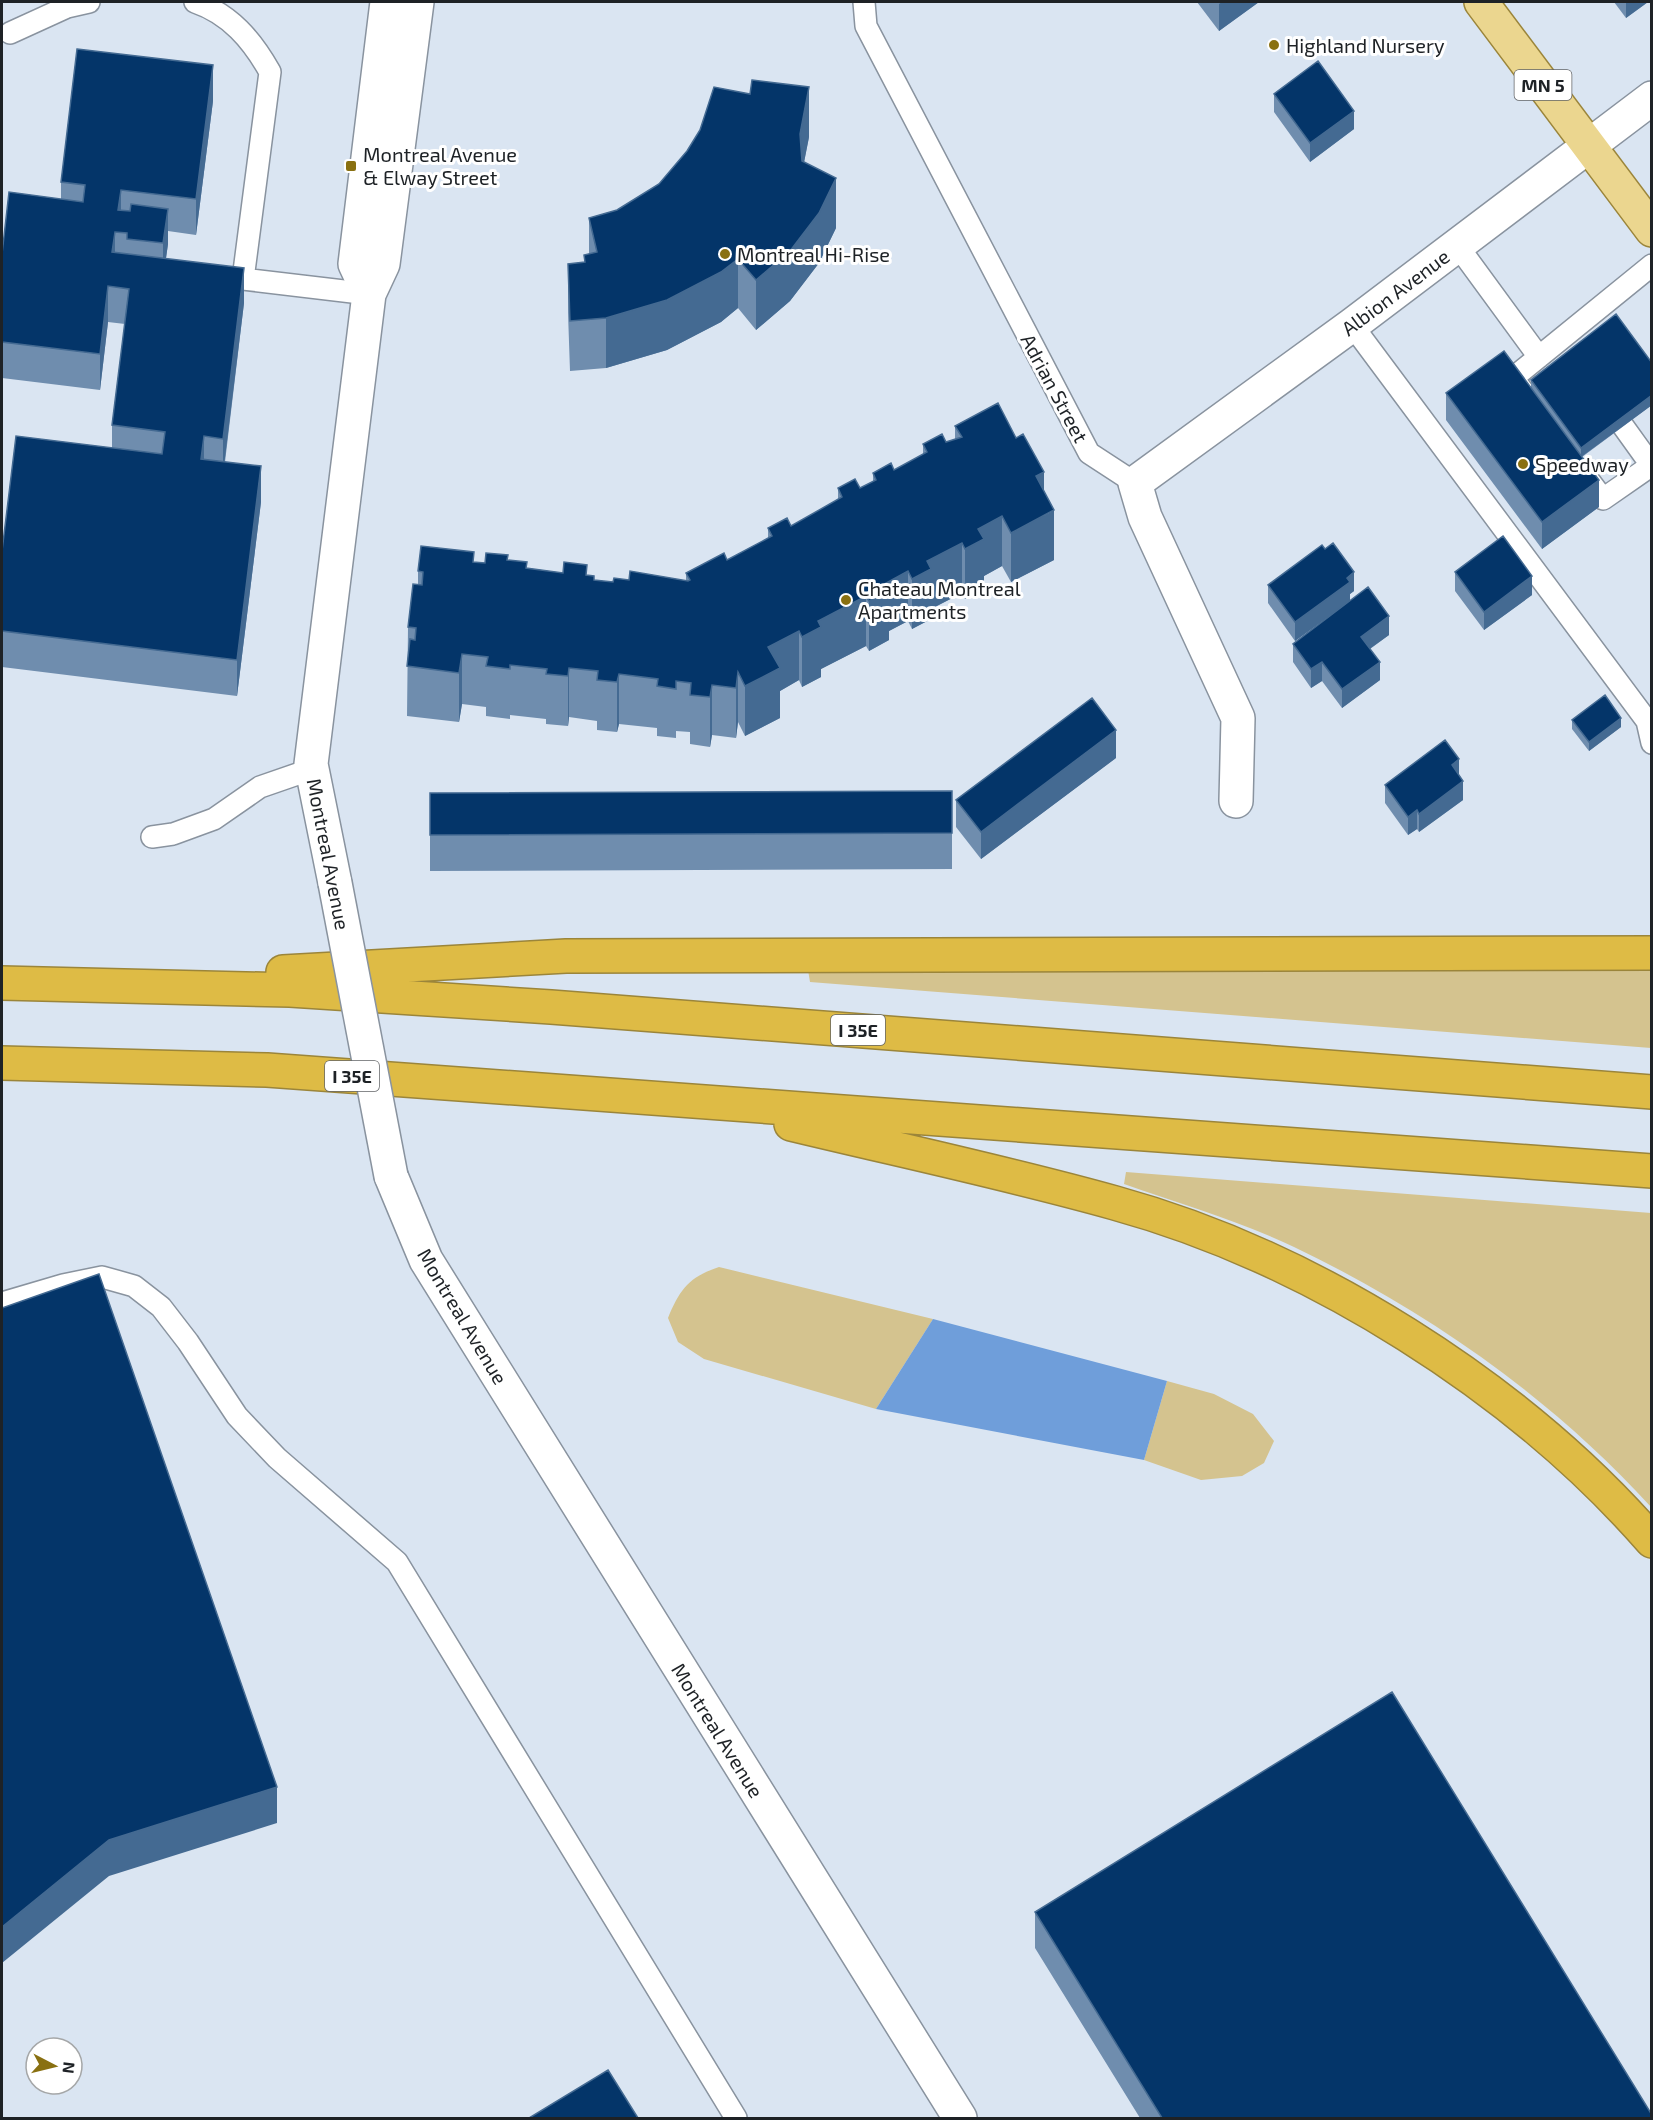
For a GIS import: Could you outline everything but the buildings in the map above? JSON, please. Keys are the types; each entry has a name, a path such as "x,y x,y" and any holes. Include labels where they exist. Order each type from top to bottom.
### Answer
{"highway":[{"path":"63,985 566,956 1652,953"},
{"name":"I 35E","path":"2,983 290,990 515,1004 1652,1092"},
{"name":"I 35E","path":"2,1063 267,1070 1652,1171"},
{"path":"702,1102 1116,1203 1215,1237 1310,1280 1386,1322 1474,1380 1555,1445 1631,1517 1652,1541"}],"main road":[{"name":"MN 5","path":"1481,2 1652,230"}],"street":[{"path":"369,294 355,264 387,2"},
{"name":"Montreal Avenue","path":"417,2 383,264 369,294 312,769 391,1176 426,1260 960,2118"},
{"name":"Albion Avenue","path":"1136,483 1352,325 1652,98"},
{"path":"1136,483 1145,517 1238,718 1236,801"}],"lane":[{"path":"10,33 67,7 89,2"},
{"path":"195,2 229,19 257,49 270,72 243,279 369,294"},
{"name":"Adrian Street","path":"864,2 866,26 1089,453 1136,483"},
{"path":"1457,244 1539,357"},
{"path":"1534,406 1513,378 1539,357 1566,348 1605,303 1652,265"},
{"path":"1605,303 1618,321"},
{"path":"1352,325 1647,722 1652,743"},
{"path":"1568,452 1603,499 1651,465 1623,426"},
{"path":"152,837 173,834 214,819 260,787 312,769"},
{"path":"2,1303 63,1285 102,1277 134,1286 160,1307 188,1342 237,1416 277,1458 397,1562 735,2118"}],"shaded area":[{"path":"1651,965 1651,1048 810,982 808,970"},
{"path":"1126,1172 1651,1213 1651,1507 1572,1429 1529,1393 1439,1328 1392,1299 1294,1247 1231,1221 1124,1184"},
{"path":"719,1267 933,1319 876,1409 704,1359 678,1342 668,1318 677,1299 693,1280"},
{"path":"1167,1381 1214,1394 1253,1414 1274,1441 1264,1463 1242,1476 1201,1480 1144,1460"}],"water":[{"path":"933,1319 1167,1381 1144,1460 876,1409"}],"place":[{"name":"Highland Nursery","path":"1274,45"},
{"name":"Montreal Avenue & Elway Street","path":"351,166"},
{"name":"Montreal Hi-Rise","path":"725,254"},
{"name":"Speedway","path":"1523,464"},
{"name":"Chateau Montreal Apartments","path":"846,600"}]}
